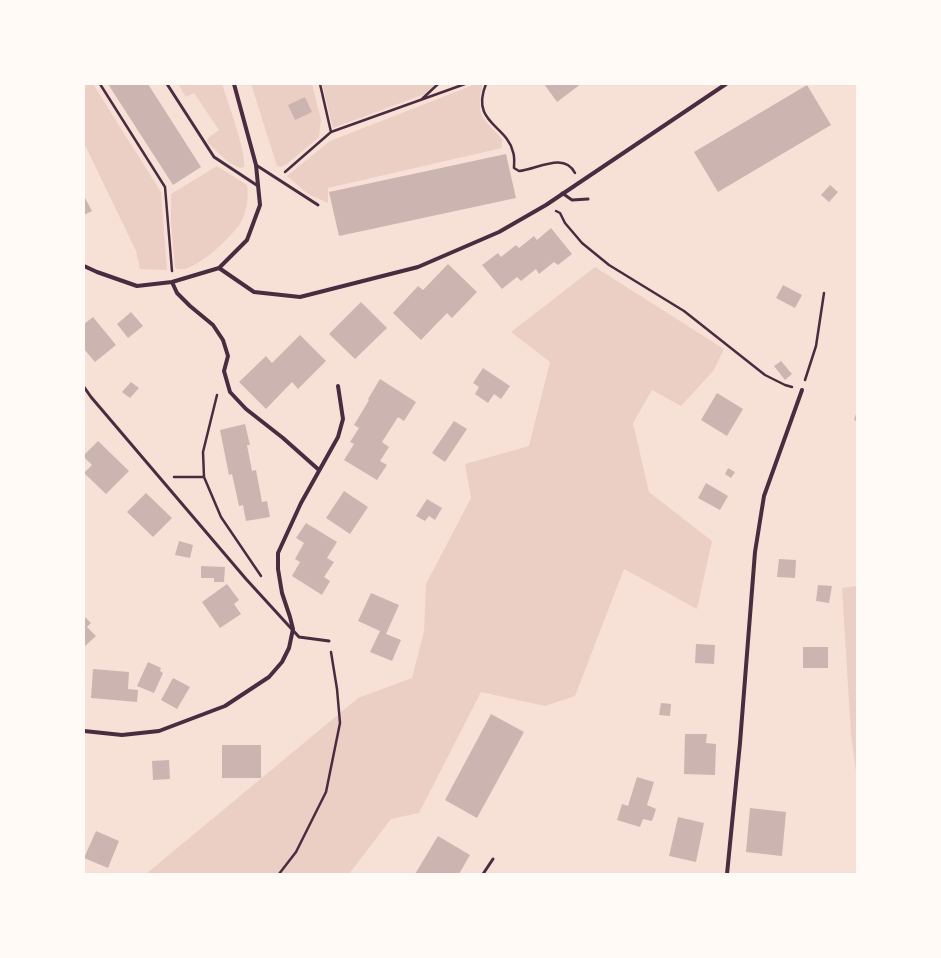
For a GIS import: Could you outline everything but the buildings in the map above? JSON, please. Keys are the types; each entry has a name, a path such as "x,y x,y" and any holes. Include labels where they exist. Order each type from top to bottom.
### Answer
{"street":[{"path":"84,266 137,286 172,282 219,268 247,240 260,205 256,165 234,84"},
{"path":"219,268 254,292 300,298 418,267 499,232 546,205 726,84"},
{"path":"172,282 177,293 213,325 223,340 228,356 224,371 230,392 246,409 283,438 319,470"},
{"path":"84,731 122,735 159,731 225,706 269,677 282,662 289,648 293,629 282,593 278,569 278,553 301,503 338,437 343,419 338,386"},
{"path":"726,874 740,744 755,552 764,496 802,390"}],"lane":[{"path":"167,84 214,157 258,186"},
{"path":"256,165 318,206"},
{"path":"562,193 572,200 588,199"},
{"path":"84,387 246,579 299,637 329,641"},
{"path":"483,874 493,859"}],"path":[{"path":"100,84 165,187 172,282"},
{"path":"320,84 331,132"},
{"path":"421,100 438,84"},
{"path":"277,179 331,132 465,84"},
{"path":"486,84 482,107 488,119 507,139 513,151 514,168 519,171 527,171 546,164 562,162 572,167 580,182"},
{"path":"546,205 560,213 565,223 582,243 608,265 684,311 765,375 785,385 802,390 816,346 824,293"},
{"path":"218,393 203,452 204,477 221,517 265,582"},
{"path":"160,477 204,477"},
{"path":"279,874 296,852 326,792 340,723 337,689 329,641"}],"shaded area":[{"path":"84,84 93,84 161,192 167,270 140,269 136,251 84,143"},
{"path":"178,84 222,84 240,139 243,151 244,167 240,168 228,162 207,142 208,138 219,130 194,93 186,97"},
{"path":"251,84 312,84 321,120 319,137 287,164 281,167 277,166"},
{"path":"322,84 435,84 425,94 333,128"},
{"path":"476,84 483,84 480,109 485,120 502,139 502,148 328,188 328,203 308,194 287,176 330,141"},
{"path":"217,166 247,185 247,204 243,218 230,236 211,254 191,267 182,269 175,268 171,222 171,194"},
{"path":"595,267 724,349 714,370 681,406 652,390 633,423 649,492 712,541 697,609 624,569 575,696 545,706 481,692 419,813 391,819 349,874 146,874 358,698 412,678 424,631 426,584 471,498 465,464 529,446 550,362 511,332"},
{"path":"857,586 857,779 851,735 842,588"}]}
